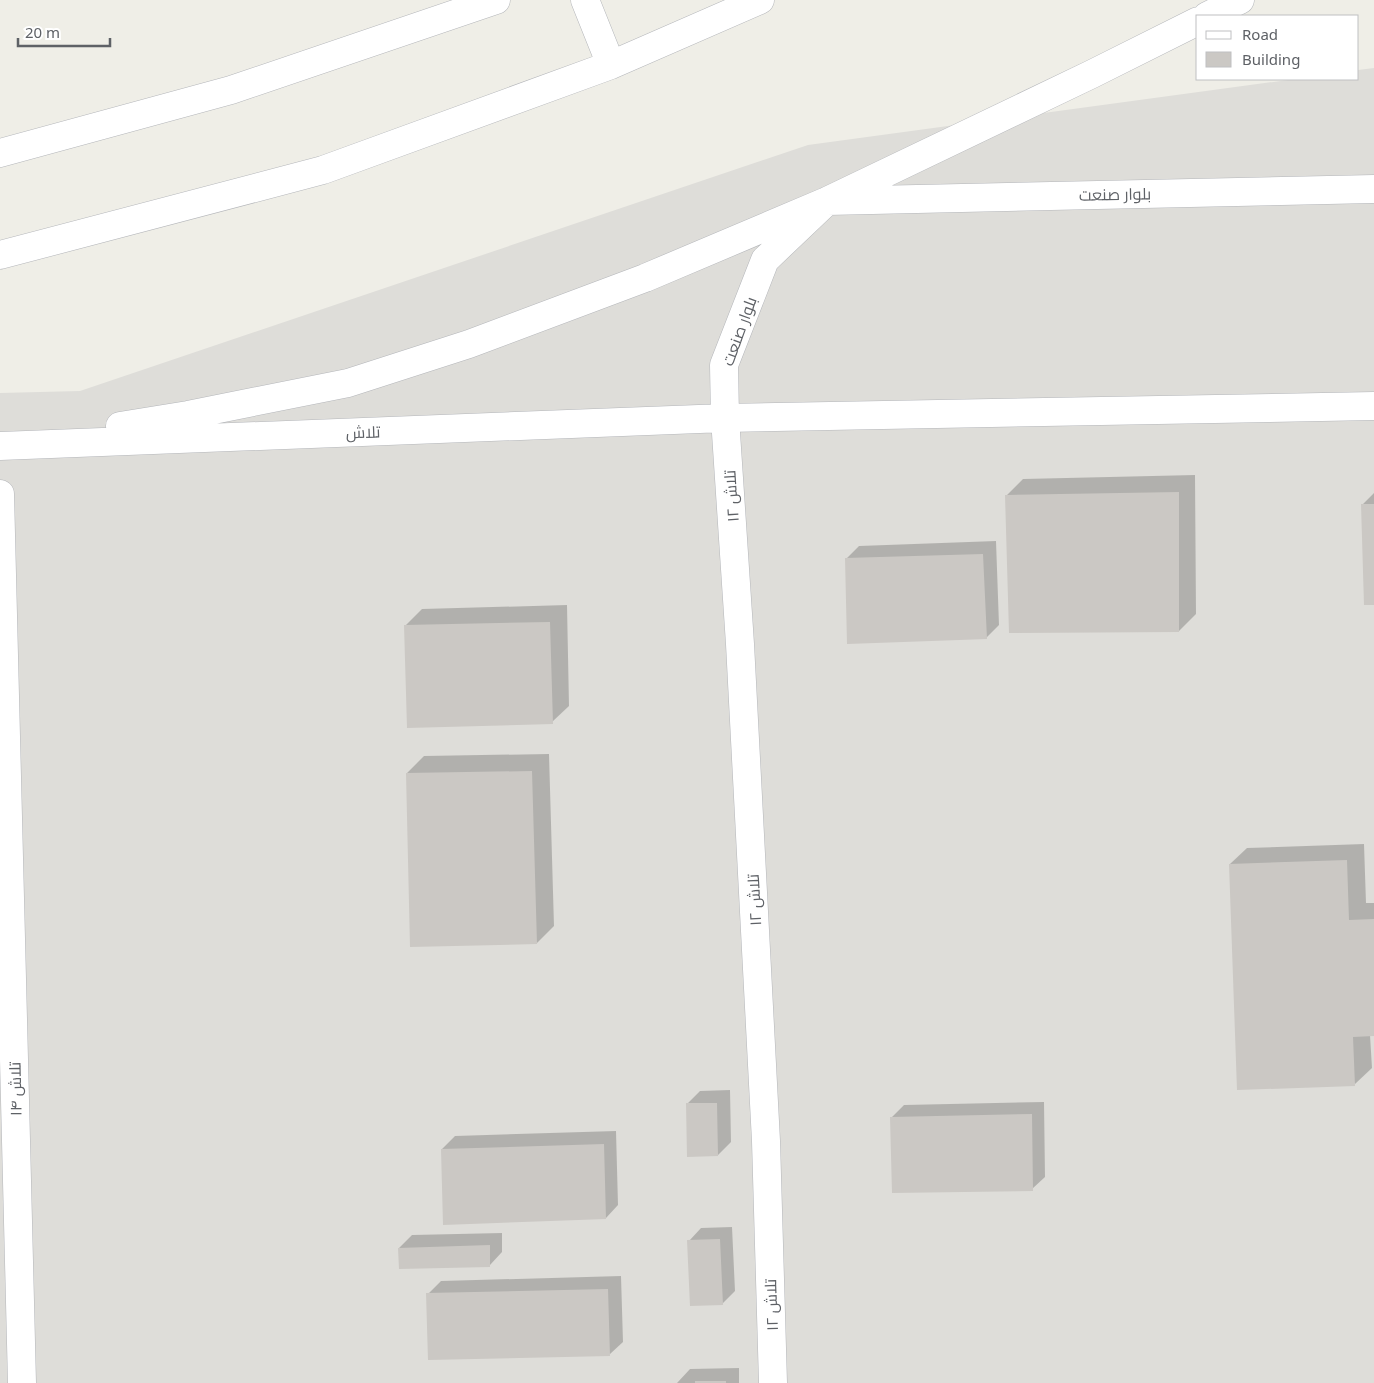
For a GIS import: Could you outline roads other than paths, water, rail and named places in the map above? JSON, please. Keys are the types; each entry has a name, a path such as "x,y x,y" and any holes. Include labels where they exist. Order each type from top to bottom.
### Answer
{"street":[{"path":"0,152 231,90 496,0"},
{"path":"585,0 611,65"},
{"path":"0,255 323,170 611,65 760,0"},
{"path":"1209,15 1240,0"},
{"path":"0,445 188,415 348,383 469,344 645,278 827,201 1196,22"},
{"name":"بلوار صنعت","path":"725,418 724,365 765,260 827,201 1374,189"},
{"path":"725,418 1374,406"},
{"name":"تلاش","path":"0,445 725,418"},
{"name":"تلاش ۱۲","path":"725,418 740,644 766,1141 773,1383"},
{"name":"تلاش ۱۴","path":"0,494 22,1383"}]}
